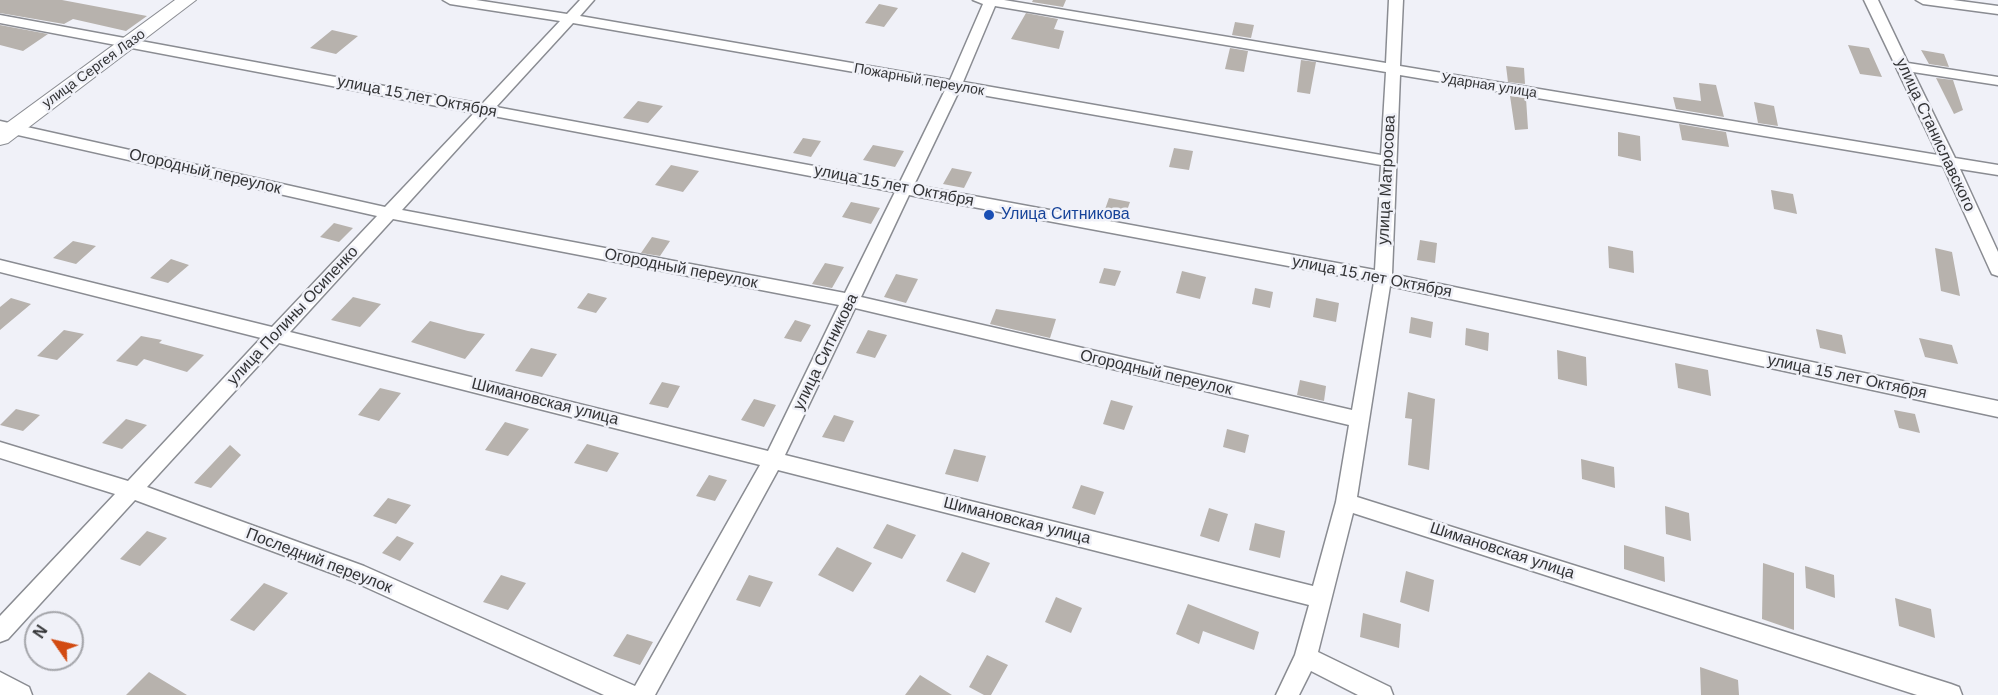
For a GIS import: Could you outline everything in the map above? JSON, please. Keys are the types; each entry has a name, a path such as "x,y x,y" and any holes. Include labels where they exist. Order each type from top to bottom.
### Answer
{"main road":[{"name":"улица Сергея Лазо","path":"4,131 187,0"}],"street":[{"name":"Пожарный переулок","path":"450,0 570,18 1388,161"},
{"name":"улица Полины Осипенко","path":"0,632 587,0"},
{"name":"Ударная улица","path":"987,0 1392,70 1998,170"},
{"name":"улица Ситникова","path":"643,695 773,460 954,86 987,0"},
{"name":"улица Матросова","path":"1346,502 1383,278 1396,0"},
{"name":"улица Станиславского","path":"1871,0 1998,270"},
{"path":"1923,0 1998,10"},
{"name":"улица 15 лет Октября","path":"0,19 1383,278 1998,409"},
{"path":"1903,66 1998,81"},
{"name":"Огородный переулок","path":"4,131 388,213 851,301 1361,420"},
{"name":"Шимановская улица","path":"0,266 1321,598"},
{"name":"Последний переулок","path":"0,450 131,490 357,573 629,695"},
{"path":"1287,695 1306,657 1346,502"},
{"name":"Шимановская улица","path":"1346,502 1952,695"},
{"path":"1306,657 1382,695"},
{"path":"0,683 21,695"}],"building":[{"path":"0,0 62,0 147,16 126,31 73,19 64,24 0,13"},
{"path":"1033,0 1066,0 1063,7 1032,2"},
{"path":"879,4 898,8 884,27 865,23"},
{"path":"1026,13 1058,19 1054,29 1064,31 1059,49 1011,39"},
{"path":"1235,22 1254,25 1251,38 1232,35"},
{"path":"0,25 48,34 23,51 0,45"},
{"path":"332,30 358,36 336,54 310,48"},
{"path":"1848,45 1869,48 1882,77 1860,74"},
{"path":"1230,48 1248,51 1244,72 1225,69"},
{"path":"1921,50 1944,54 1949,67 1929,64"},
{"path":"1301,60 1316,62 1310,94 1297,92"},
{"path":"1506,66 1524,68 1525,84 1508,82"},
{"path":"1936,78 1953,80 1963,110 1954,114"},
{"path":"1699,83 1716,85 1724,117 1676,109 1673,97 1701,101"},
{"path":"1510,96 1526,98 1528,129 1515,130"},
{"path":"638,101 663,106 648,123 623,118"},
{"path":"1754,102 1774,106 1778,126 1758,123"},
{"path":"1679,124 1726,132 1729,147 1682,140"},
{"path":"1618,132 1640,136 1641,161 1618,156"},
{"path":"803,138 821,141 811,157 793,153"},
{"path":"873,145 904,151 895,167 863,160"},
{"path":"1174,148 1193,151 1189,170 1169,167"},
{"path":"671,165 699,171 683,192 655,185"},
{"path":"952,168 972,172 964,188 943,184"},
{"path":"1771,190 1793,194 1797,214 1774,209"},
{"path":"1109,198 1130,202 1124,219 1103,215"},
{"path":"851,202 880,208 871,224 842,217"},
{"path":"334,223 353,228 339,242 320,237"},
{"path":"652,237 670,241 660,256 641,253"},
{"path":"1420,240 1437,243 1435,263 1417,260"},
{"path":"73,241 96,246 76,264 53,258"},
{"path":"1608,246 1633,251 1634,273 1609,268"},
{"path":"1935,248 1952,252 1960,296 1941,291"},
{"path":"171,259 189,265 168,283 150,278"},
{"path":"825,263 844,267 832,288 812,284"},
{"path":"1104,268 1121,271 1115,286 1099,283"},
{"path":"1182,271 1206,277 1200,299 1176,293"},
{"path":"896,274 918,279 906,303 884,297"},
{"path":"1255,288 1273,292 1270,308 1252,304"},
{"path":"588,293 607,298 596,313 577,308"},
{"path":"353,297 381,304 360,327 331,320"},
{"path":"11,298 31,304 0,330 0,307"},
{"path":"1316,298 1339,303 1336,322 1313,317"},
{"path":"996,309 1056,319 1050,338 990,324"},
{"path":"1411,317 1433,322 1431,338 1409,333"},
{"path":"795,320 811,325 801,342 784,338"},
{"path":"430,321 485,334 465,359 411,342"},
{"path":"1466,328 1489,333 1488,351 1465,345"},
{"path":"1816,329 1842,335 1846,354 1820,348"},
{"path":"64,330 84,334 57,360 37,356"},
{"path":"868,330 887,335 875,358 856,353"},
{"path":"141,336 162,340 159,343 204,355 187,372 144,359 137,366 116,361"},
{"path":"1919,338 1952,345 1958,364 1925,357"},
{"path":"531,348 557,354 542,377 515,371"},
{"path":"1557,350 1586,357 1587,386 1558,379"},
{"path":"1675,363 1708,370 1711,396 1678,388"},
{"path":"1300,380 1326,386 1324,401 1297,395"},
{"path":"662,382 680,386 668,408 649,404"},
{"path":"380,388 401,393 379,421 358,415"},
{"path":"1408,392 1435,399 1429,470 1408,465 1412,419 1405,418"},
{"path":"754,399 776,405 764,427 741,420"},
{"path":"1111,400 1133,406 1124,430 1103,424"},
{"path":"16,409 40,415 23,431 0,425"},
{"path":"1894,410 1915,414 1920,433 1899,428"},
{"path":"834,415 854,421 844,442 822,437"},
{"path":"126,419 147,425 122,449 102,443"},
{"path":"505,422 529,429 508,456 485,450"},
{"path":"1227,429 1249,435 1245,453 1223,447"},
{"path":"587,444 619,453 607,472 574,463"},
{"path":"230,445 241,455 211,488 194,483"},
{"path":"954,449 986,456 978,482 945,474"},
{"path":"1581,459 1614,467 1615,488 1582,479"},
{"path":"709,475 727,480 715,501 696,496"},
{"path":"1081,485 1104,492 1095,515 1072,508"},
{"path":"388,498 411,505 396,524 373,516"},
{"path":"1665,506 1689,513 1691,541 1666,534"},
{"path":"1209,508 1228,514 1219,542 1200,536"},
{"path":"1255,523 1285,531 1280,558 1249,550"},
{"path":"887,524 916,535 902,559 873,548"},
{"path":"147,531 167,538 140,566 120,559"},
{"path":"397,536 414,543 400,561 382,553"},
{"path":"1624,545 1664,557 1665,582 1624,569"},
{"path":"837,547 872,563 853,592 818,575"},
{"path":"962,552 990,563 975,593 946,581"},
{"path":"1763,563 1794,573 1794,630 1762,619"},
{"path":"1805,566 1834,575 1835,598 1806,588"},
{"path":"1406,571 1434,580 1429,612 1400,602"},
{"path":"501,575 526,583 508,610 483,602"},
{"path":"749,575 773,582 760,607 736,600"},
{"path":"264,583 288,593 254,631 230,620"},
{"path":"1056,597 1082,608 1071,633 1045,622"},
{"path":"1895,598 1931,609 1935,638 1899,626"},
{"path":"1188,604 1259,632 1254,650 1203,631 1199,644 1176,634"},
{"path":"1363,613 1401,624 1399,648 1360,637"},
{"path":"627,634 653,642 640,665 613,656"},
{"path":"987,655 1008,665 991,695 984,695 969,687"},
{"path":"1700,667 1738,680 1739,695 1701,695"},
{"path":"149,672 187,695 126,695"},
{"path":"920,675 952,695 905,695"}],"place":[{"name":"Улица Ситникова","path":"989,215"}]}
